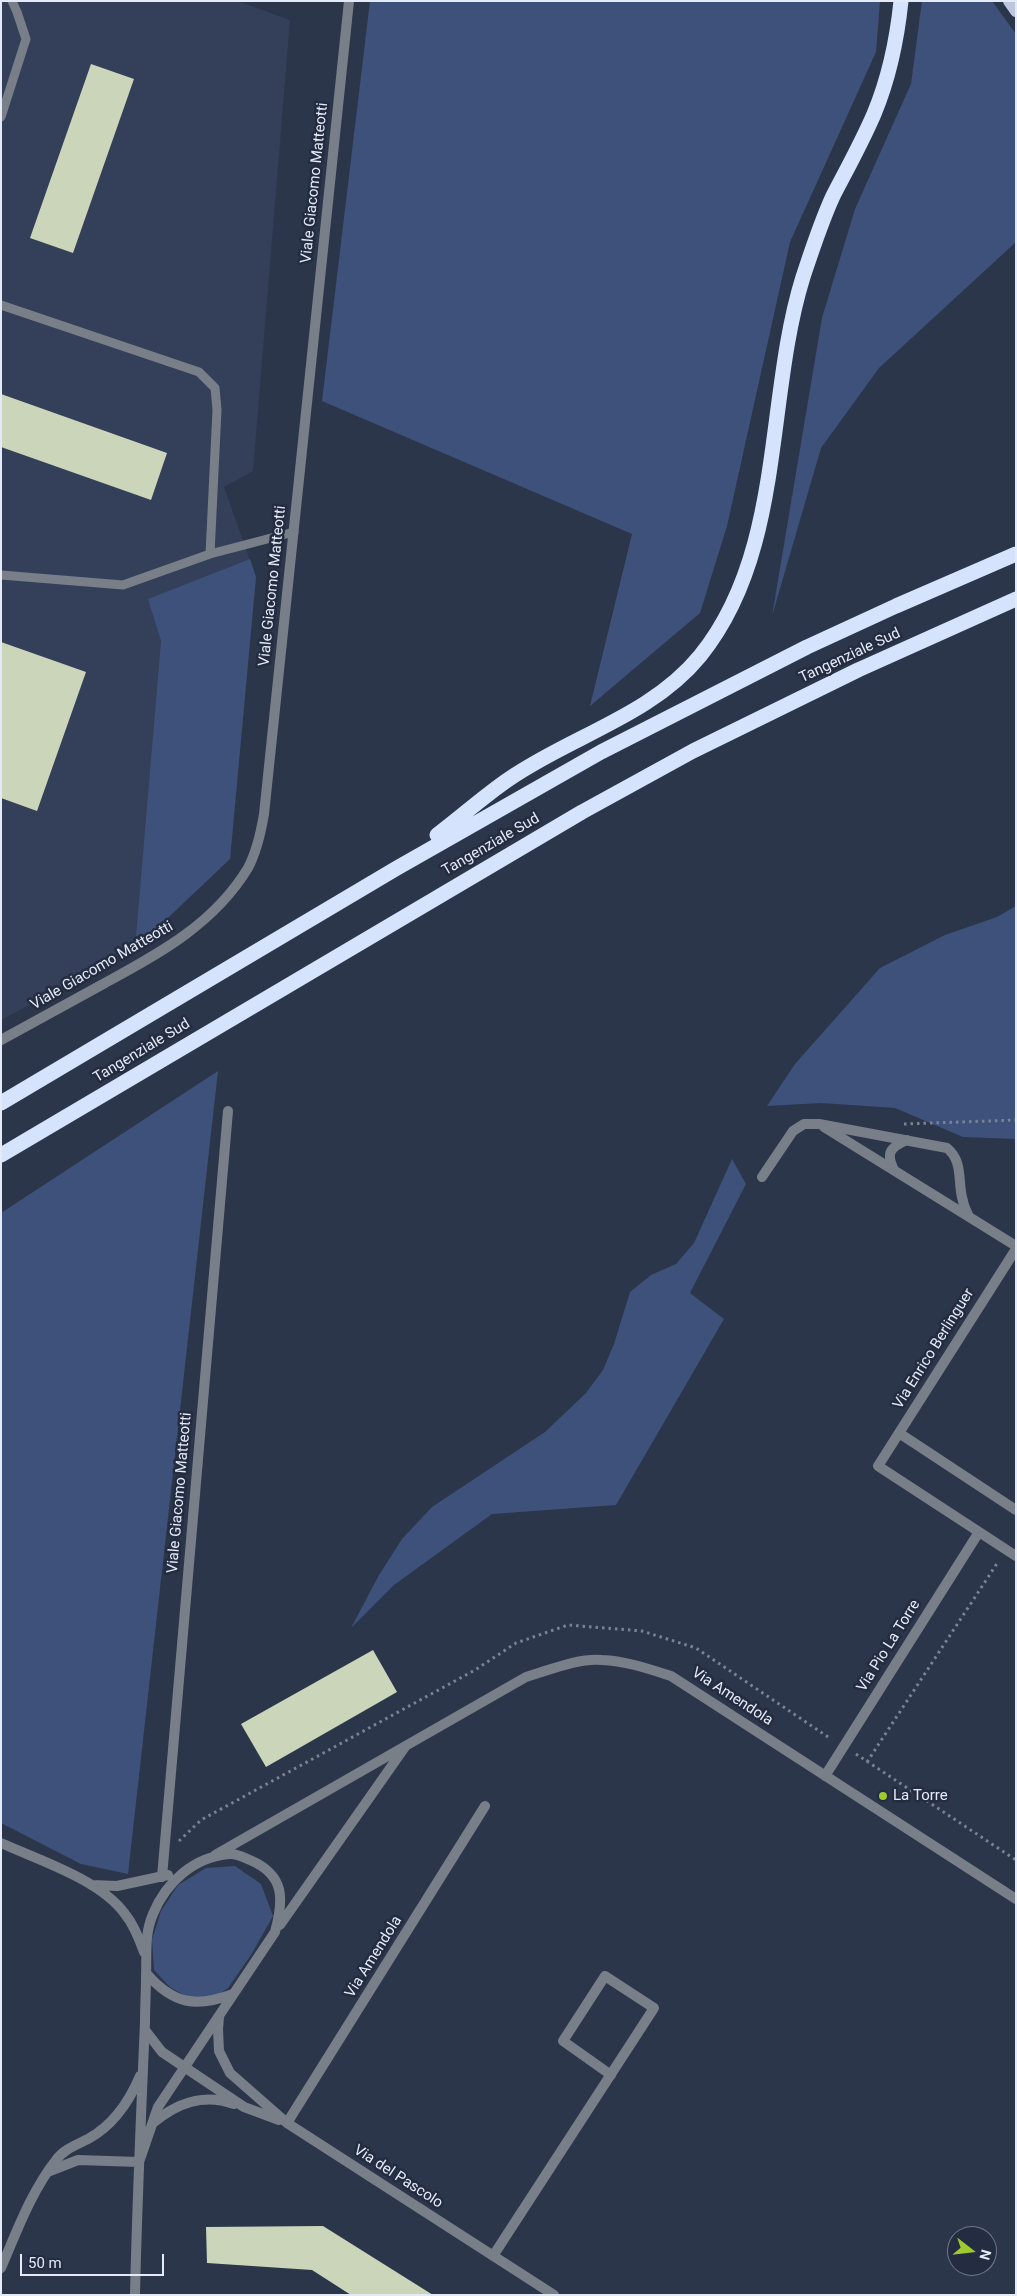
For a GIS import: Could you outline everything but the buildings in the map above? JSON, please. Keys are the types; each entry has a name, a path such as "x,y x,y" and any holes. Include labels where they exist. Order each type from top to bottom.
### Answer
{"highway":[{"path":"397,868 509,778 646,703 699,657 720,628 736,596 761,518 791,330 802,280 832,199 874,114 888,73 898,30 901,1"},
{"name":"Tangenziale Sud","path":"1,1104 397,868 601,752 701,699 896,606 1016,554"},
{"name":"Tangenziale Sud","path":"1,1155 317,967 590,808 693,752 858,670 1016,599"}],"main road":[{"path":"1009,1 1016,11"}],"street":[{"name":"Viale Giacomo Matteotti","path":"1,1040 153,957 187,935 211,914 248,866 259,841 264,814 349,1"},
{"name":"Viale Giacomo Matteotti","path":"162,1877 228,1111"},
{"path":"762,1177 793,1131 804,1124 819,1124 907,1140 947,1148 955,1155 959,1167 962,1201 969,1217"},
{"name":"Via Enrico Berlinguer","path":"819,1124 1016,1248 878,1466 979,1532"},
{"path":"894,1170 890,1162 890,1152 894,1146 907,1140"},
{"path":"899,1433 1016,1510"},
{"path":"979,1532 1011,1553"},
{"name":"Via Pio La Torre","path":"825,1776 979,1532"},
{"name":"Via Amendola","path":"215,1855 526,1678 564,1665 601,1659 638,1665 671,1676 1016,1899"},
{"name":"Via Amendola","path":"275,1932 408,1744"},
{"name":"Via Amendola","path":"287,2124 486,1806"},
{"path":"1,1844 92,1885 125,1913 136,1932 145,1955"},
{"path":"92,1885 117,1886 162,1877 215,1855 234,1853 272,1872 280,1894 281,1910 275,1932 158,2107 139,2162"},
{"path":"135,2295 146,1932 160,1898 175,1879 192,1865"},
{"path":"146,1974 160,1989 176,1998 195,2002 207,2002 232,1994"},
{"path":"493,2256 611,2075 654,2008 605,1976 562,2041 611,2075"},
{"name":"Via del Pascolo","path":"220,2014 218,2029 220,2051 230,2073 287,2124 554,2295"},
{"name":"Via del Pascolo","path":"144,2030 162,2052 244,2107"},
{"path":"1,2268 32,2199 57,2158 69,2148 107,2127 134,2089 142,2070"},
{"name":"Via del Pascolo","path":"152,2124 165,2113 182,2104 200,2099 223,2100 287,2124"},
{"path":"48,2172 78,2160 139,2162"}],"lane":[{"path":"1,117 26,39 18,12 12,1"},
{"path":"1,305 199,372 215,388 217,410 210,554"},
{"path":"1,575 123,584 210,554 294,532"}],"path":[{"path":"867,1762 1011,1553"},
{"path":"175,1846 201,1820 475,1670 516,1643 568,1625 642,1630 696,1648 835,1741"},
{"path":"851,1751 1016,1860"}],"shaded area":[{"path":"1,1 237,1 290,20 253,471 224,487 256,577 230,859 135,949 1,1020"},
{"path":"370,1 880,1 876,52 790,242 727,526 700,613 590,706 632,534 322,401"},
{"path":"922,1 992,1 1016,34 1016,242 879,368 821,448 772,616 822,318 855,209 911,84"},
{"path":"250,559 256,577 230,859 135,949 161,641 148,599"},
{"path":"1016,906 1016,1139 963,1137 895,1108 821,1103 767,1106 795,1064 880,968 945,935 997,917"},
{"path":"218,1071 128,1874 81,1864 1,1823 1,1213"},
{"path":"732,1159 746,1184 690,1293 724,1319 616,1505 492,1514 394,1585 351,1628 379,1575 402,1539 432,1507 545,1432 586,1393 603,1370 614,1344 630,1292 651,1275 676,1264 694,1243"},
{"path":"235,1866 261,1884 273,1916 251,1955 228,1988 215,1997 190,1999 170,1987 154,1970 152,1940 161,1911 178,1885 206,1868"}],"place":[{"name":"La Torre","path":"883,1796"}]}
